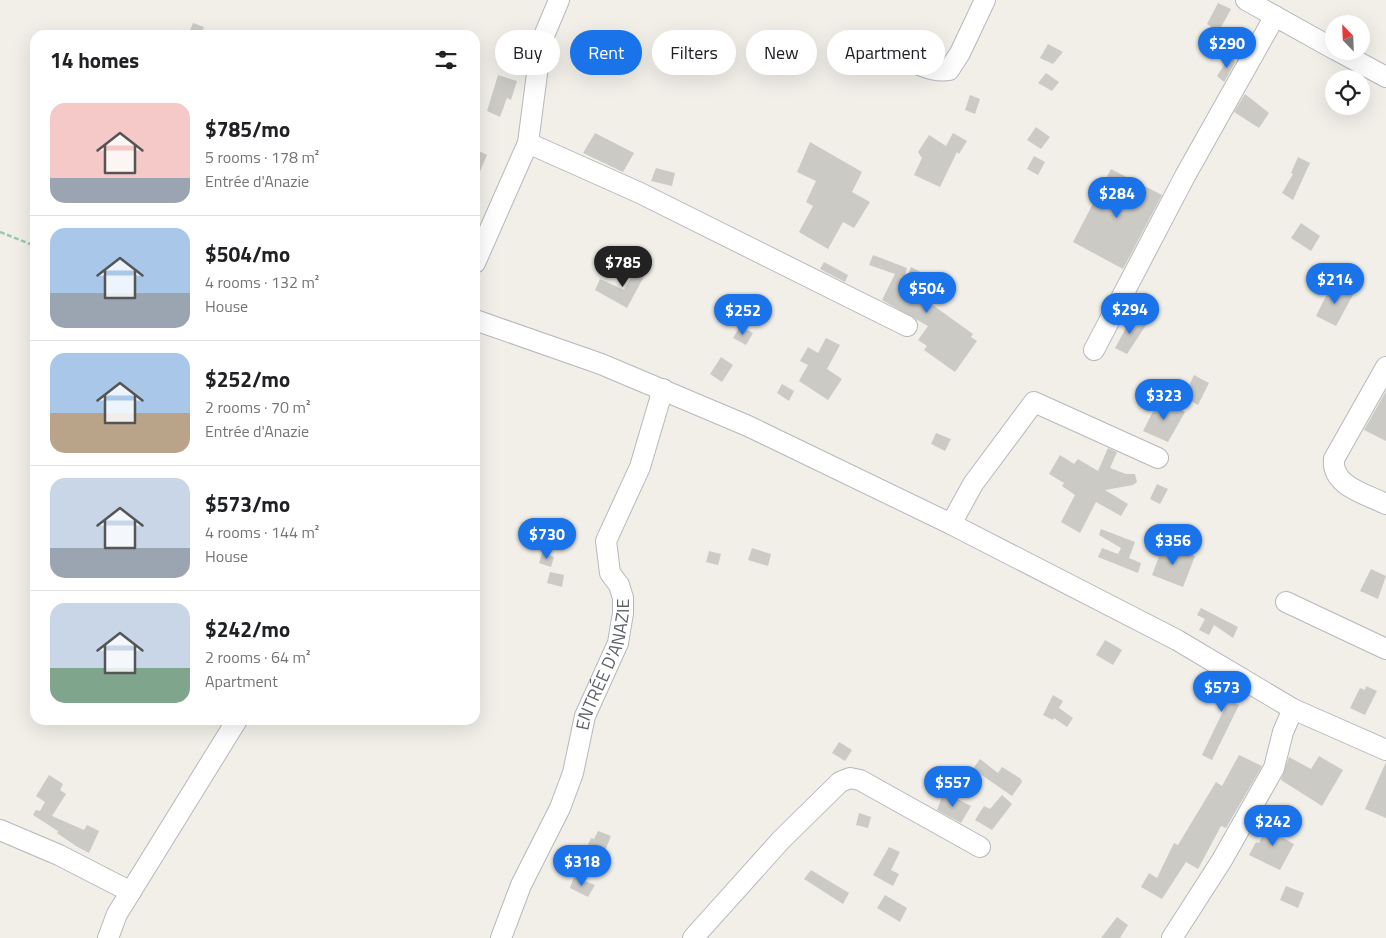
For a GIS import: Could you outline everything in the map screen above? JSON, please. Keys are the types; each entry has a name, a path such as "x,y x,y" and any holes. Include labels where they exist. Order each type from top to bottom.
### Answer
{"street":[{"path":"480,252 528,143 540,43 559,0"},
{"path":"945,70 949,70 960,53 985,0"},
{"path":"1246,0 1325,44"},
{"path":"1094,350 1186,176 1275,16"},
{"path":"1355,60 1386,77"},
{"path":"528,143 640,192 907,326"},
{"path":"480,322 601,364 748,426 951,524 1177,640 1293,709 1386,750"},
{"path":"1386,367 1334,459 1333,467 1342,482 1386,504"},
{"name":"ENTRÉE D'ANAZIE","path":"501,938 521,886 560,808 573,773 585,716 608,670 618,643 623,613 623,598 620,585 610,572 606,540 640,468 663,389"},
{"path":"951,524 973,484 1034,402 1158,458"},
{"path":"1286,602 1386,649"},
{"path":"1172,938 1222,860 1270,775 1283,732 1293,709"},
{"path":"108,938 117,914 234,725"},
{"path":"693,938 782,840 840,782 850,778 860,780 980,847"},
{"path":"0,830 59,855 131,892"}],"path":[{"path":"0,232 30,244"}],"building":[{"path":"1218,3 1231,9 1219,31 1207,24"},
{"path":"193,23 204,27 203,30 190,30"},
{"path":"1048,44 1063,52 1053,64 1040,58"},
{"path":"1232,53 1235,63 1224,82 1217,76"},
{"path":"1046,73 1059,82 1052,91 1038,83"},
{"path":"498,75 517,81 511,100 507,98 500,117 487,111"},
{"path":"1245,94 1269,113 1259,128 1234,112"},
{"path":"970,95 980,99 975,114 965,110"},
{"path":"1036,127 1050,137 1041,149 1027,140"},
{"path":"595,133 634,153 623,172 583,153"},
{"path":"953,133 967,141 959,154 957,152 940,187 914,175 922,158 918,152 929,135 946,146"},
{"path":"810,142 862,172 852,192 870,202 854,228 843,222 828,249 799,232 813,206 806,202 816,181 797,172"},
{"path":"480,152 487,155 480,171"},
{"path":"1034,156 1045,162 1038,175 1027,169"},
{"path":"1298,157 1310,163 1293,200 1282,193 1293,174 1291,173"},
{"path":"656,168 675,173 672,186 651,181"},
{"path":"1111,169 1162,195 1123,269 1073,242"},
{"path":"1301,223 1320,236 1311,251 1291,238"},
{"path":"873,255 907,268 904,278 897,275 906,280 911,267 937,281 927,301 973,334 971,337 977,341 955,372 924,350 927,346 918,340 928,326 882,300 895,274 869,265"},
{"path":"824,262 848,275 845,282 820,269"},
{"path":"639,264 648,269 627,308 595,290 600,279 624,290"},
{"path":"1342,287 1354,293 1336,326 1316,316 1330,288 1339,292"},
{"path":"1133,315 1146,325 1127,354 1115,348"},
{"path":"740,326 753,333 746,345 733,338"},
{"path":"826,338 840,345 827,369 842,379 828,400 799,381 808,365 800,361 808,347 818,353"},
{"path":"721,357 733,365 722,382 710,374"},
{"path":"1194,375 1209,383 1198,405 1184,397"},
{"path":"782,384 794,391 789,401 777,393"},
{"path":"1386,391 1386,441 1364,430"},
{"path":"1160,398 1185,412 1168,442 1143,431"},
{"path":"936,433 951,439 945,451 931,444"},
{"path":"1108,448 1117,452 1110,468 1126,474 1135,474 1137,482 1133,485 1105,490 1128,504 1121,516 1096,502 1080,533 1061,522 1075,495 1062,486 1064,483 1049,474 1060,455 1074,464 1078,459 1098,471"},
{"path":"1157,484 1168,489 1160,504 1150,499"},
{"path":"1101,529 1135,542 1129,558 1141,563 1138,573 1098,557 1102,548 1118,554 1121,548 1099,535"},
{"path":"1164,544 1195,556 1183,587 1152,575"},
{"path":"752,548 771,554 768,566 748,560"},
{"path":"709,551 721,554 718,565 706,562"},
{"path":"542,553 554,557 551,567 539,563"},
{"path":"1371,569 1386,576 1378,599 1360,591"},
{"path":"550,572 564,575 562,587 547,583"},
{"path":"1201,608 1238,627 1233,638 1214,625 1209,635 1199,630 1205,619 1197,615"},
{"path":"1105,640 1122,650 1113,665 1096,655"},
{"path":"1213,675 1241,692 1236,704 1239,705 1212,760 1202,755 1226,705 1210,697 1213,692 1206,689"},
{"path":"1366,686 1377,691 1365,715 1350,708 1360,688 1365,690"},
{"path":"1053,695 1063,701 1059,708 1073,718 1067,727 1054,718 1053,720 1043,715"},
{"path":"839,742 852,750 845,761 832,753"},
{"path":"1239,755 1262,766 1226,828 1221,826 1198,869 1186,862 1162,899 1141,887 1149,873 1157,878 1174,843 1178,845 1216,782 1222,786"},
{"path":"1319,756 1343,770 1322,806 1281,780 1289,757 1311,769"},
{"path":"980,759 998,773 1002,767 1021,779 1022,782 1012,796 973,769"},
{"path":"1386,762 1386,818 1365,809"},
{"path":"49,775 63,784 60,790 66,794 52,816 84,830 87,825 99,831 89,853 76,846 57,833 58,831 33,815 36,810 40,811 45,802 36,796"},
{"path":"944,792 971,806 961,823 937,810"},
{"path":"1002,795 1012,804 992,830 975,820 984,806 990,809"},
{"path":"859,813 871,817 868,828 856,825"},
{"path":"1270,821 1287,830 1283,838 1294,844 1280,870 1249,855 1256,842 1259,843"},
{"path":"598,831 611,836 603,856 586,849 591,838 594,839"},
{"path":"889,847 900,852 891,870 899,874 893,886 873,875"},
{"path":"811,870 849,893 843,904 804,879"},
{"path":"574,877 595,885 588,897 570,888"},
{"path":"1286,886 1304,893 1298,908 1280,900"},
{"path":"885,895 907,908 900,922 877,908"},
{"path":"1117,917 1128,925 1120,938 1101,938"}]}
